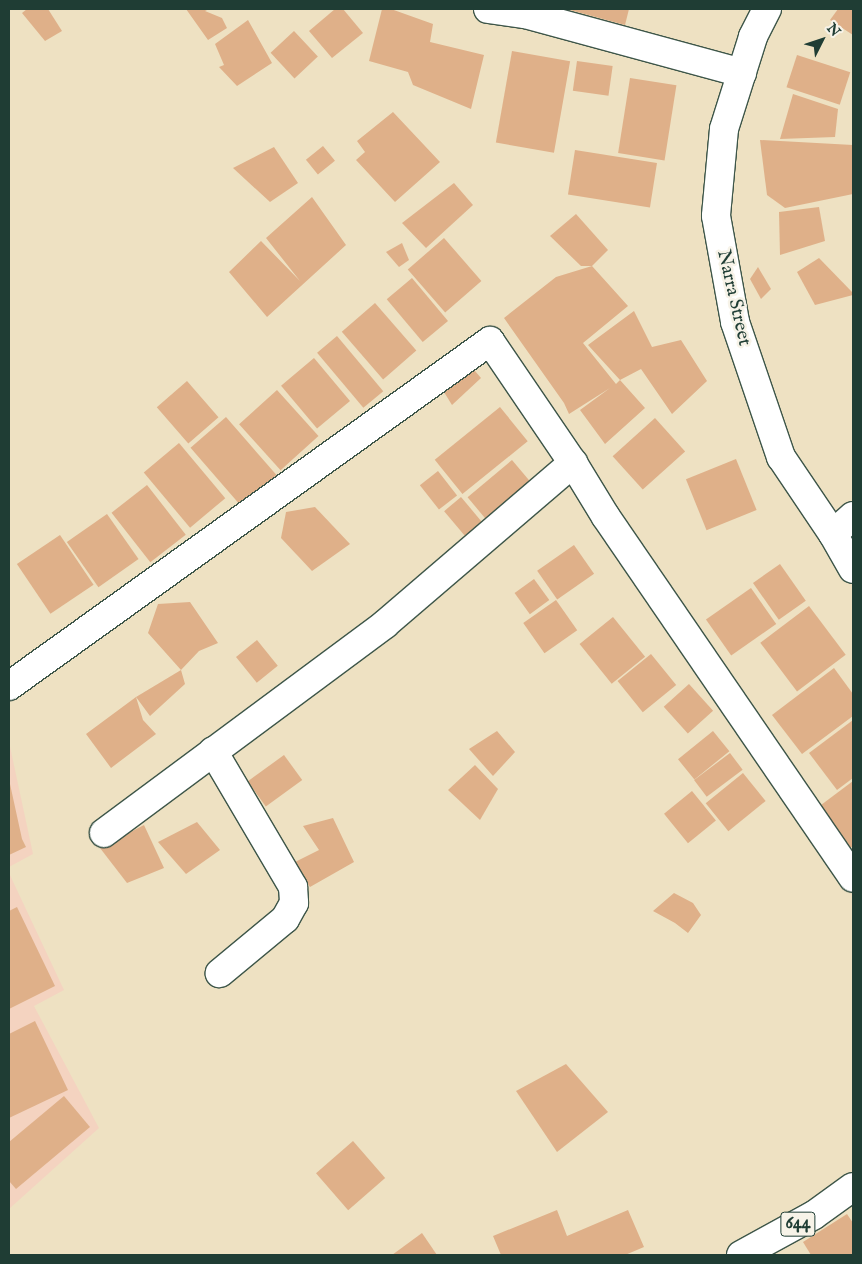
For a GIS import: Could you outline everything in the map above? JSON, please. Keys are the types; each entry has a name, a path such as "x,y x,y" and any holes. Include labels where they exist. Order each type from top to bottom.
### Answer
{"street":[{"path":"488,9 526,11 742,73"},
{"name":"Narra Street","path":"767,9 753,37 724,129 716,216 735,322 781,457 833,534 853,569"},
{"path":"9,686 490,341 573,463 606,516 853,878"},
{"path":"104,832 385,624 573,463"},
{"path":"833,534 853,516"},
{"path":"213,751 293,887 294,903 285,919 220,973"},
{"name":"644","path":"740,1255 814,1215 853,1188"}],"shaded area":[{"path":"9,742 33,854 9,867"},
{"path":"9,873 64,990 34,1006 99,1128 9,1209"}],"building":[{"path":"27,9 48,9 62,31 45,41 22,13"},
{"path":"186,9 209,9 205,11 222,18 227,28 208,40"},
{"path":"335,9 343,9 363,33 332,58 309,31"},
{"path":"382,9 391,9 433,24 430,42 484,55 471,109 413,85 408,72 369,61"},
{"path":"566,9 629,9 625,25"},
{"path":"838,9 853,9 853,35 830,20"},
{"path":"248,20 272,63 237,86 219,67 224,65 215,44"},
{"path":"294,31 318,57 294,78 271,53"},
{"path":"512,51 570,61 554,153 496,143"},
{"path":"797,55 850,72 840,105 786,87"},
{"path":"577,61 613,66 608,96 573,91"},
{"path":"630,78 676,85 665,160 618,153"},
{"path":"793,94 838,109 835,137 780,139"},
{"path":"393,112 440,162 395,202 356,160 365,152 357,141"},
{"path":"760,140 853,145 853,194 785,208 767,195"},
{"path":"323,146 335,161 318,175 306,160"},
{"path":"274,147 298,183 270,202 233,168"},
{"path":"575,150 657,163 650,207 568,194"},
{"path":"454,183 473,205 426,248 402,223"},
{"path":"312,197 346,245 267,317 229,272 261,241 300,281 266,238"},
{"path":"819,207 825,241 780,255 779,212"},
{"path":"576,214 608,250 592,266 581,266 550,236"},
{"path":"444,238 481,281 445,313 408,269"},
{"path":"402,243 409,260 399,267 386,252"},
{"path":"819,258 853,295 815,305 797,272"},
{"path":"592,266 628,306 583,343 616,384 620,380 645,408 605,444 580,410 610,388 569,414 564,403 504,318 556,277"},
{"path":"758,267 771,289 761,299 750,279"},
{"path":"412,278 448,321 423,342 387,299"},
{"path":"375,303 416,351 383,379 342,332"},
{"path":"634,311 652,347 681,340 707,381 672,414 641,369 620,380 588,345"},
{"path":"337,336 383,391 363,408 317,353"},
{"path":"314,358 350,401 317,429 281,386"},
{"path":"469,364 481,378 452,405 439,384"},
{"path":"187,381 218,417 188,443 157,407"},
{"path":"277,390 318,436 281,470 239,424"},
{"path":"500,407 528,441 462,494 435,460"},
{"path":"226,417 277,475 241,506 191,448"},
{"path":"655,418 685,451 643,490 613,456"},
{"path":"179,443 225,498 190,528 144,473"},
{"path":"736,459 757,510 707,530 686,479"},
{"path":"512,460 536,489 492,526 468,497"},
{"path":"438,471 457,495 439,510 420,485"},
{"path":"147,485 186,535 150,562 112,513"},
{"path":"461,497 486,527 469,541 444,511"},
{"path":"315,507 350,544 312,571 281,538 286,512"},
{"path":"107,514 139,559 98,587 67,542"},
{"path":"60,535 94,585 50,614 17,564"},
{"path":"574,545 594,574 557,599 537,571"},
{"path":"780,564 806,601 779,620 753,583"},
{"path":"534,579 549,600 530,614 515,593"},
{"path":"751,588 776,624 731,656 706,620"},
{"path":"556,600 577,630 544,653 523,623"},
{"path":"190,602 218,643 199,651 181,670 148,633 158,604"},
{"path":"809,606 846,655 797,691 760,643"},
{"path":"613,617 645,657 612,684 580,644"},
{"path":"257,640 278,666 257,683 236,657"},
{"path":"651,654 676,685 643,712 618,681"},
{"path":"834,668 853,694 853,716 802,754 772,715"},
{"path":"181,670 185,684 150,716 136,697"},
{"path":"689,684 713,711 688,734 664,707"},
{"path":"136,697 143,720 156,734 111,768 86,734"},
{"path":"853,720 853,778 837,790 809,753"},
{"path":"497,731 515,752 493,776 469,749"},
{"path":"713,731 729,751 694,780 678,759"},
{"path":"730,753 743,770 707,797 694,780"},
{"path":"284,755 302,780 266,807 248,781"},
{"path":"475,765 498,789 480,820 448,790"},
{"path":"743,773 766,801 728,831 706,803"},
{"path":"853,781 853,846 844,852 813,811"},
{"path":"10,784 22,839 26,847 9,855"},
{"path":"692,791 716,821 688,843 664,814"},
{"path":"333,818 354,862 310,887 293,863 319,850 303,826"},
{"path":"197,822 220,850 186,874 158,842"},
{"path":"144,825 164,868 127,883 100,848"},
{"path":"674,893 693,903 701,915 688,933 675,923 653,911"},
{"path":"17,907 55,986 9,1009 9,911"},
{"path":"35,1021 68,1090 9,1118 9,1034"},
{"path":"566,1064 608,1112 557,1152 516,1091"},
{"path":"64,1096 90,1127 16,1189 9,1181 9,1142"},
{"path":"353,1141 385,1178 348,1210 316,1173"},
{"path":"557,1210 567,1236 628,1210 644,1247 625,1255 501,1255 493,1236"},
{"path":"847,1214 853,1223 853,1255 811,1255 803,1242"},
{"path":"422,1233 437,1255 392,1255"}]}
